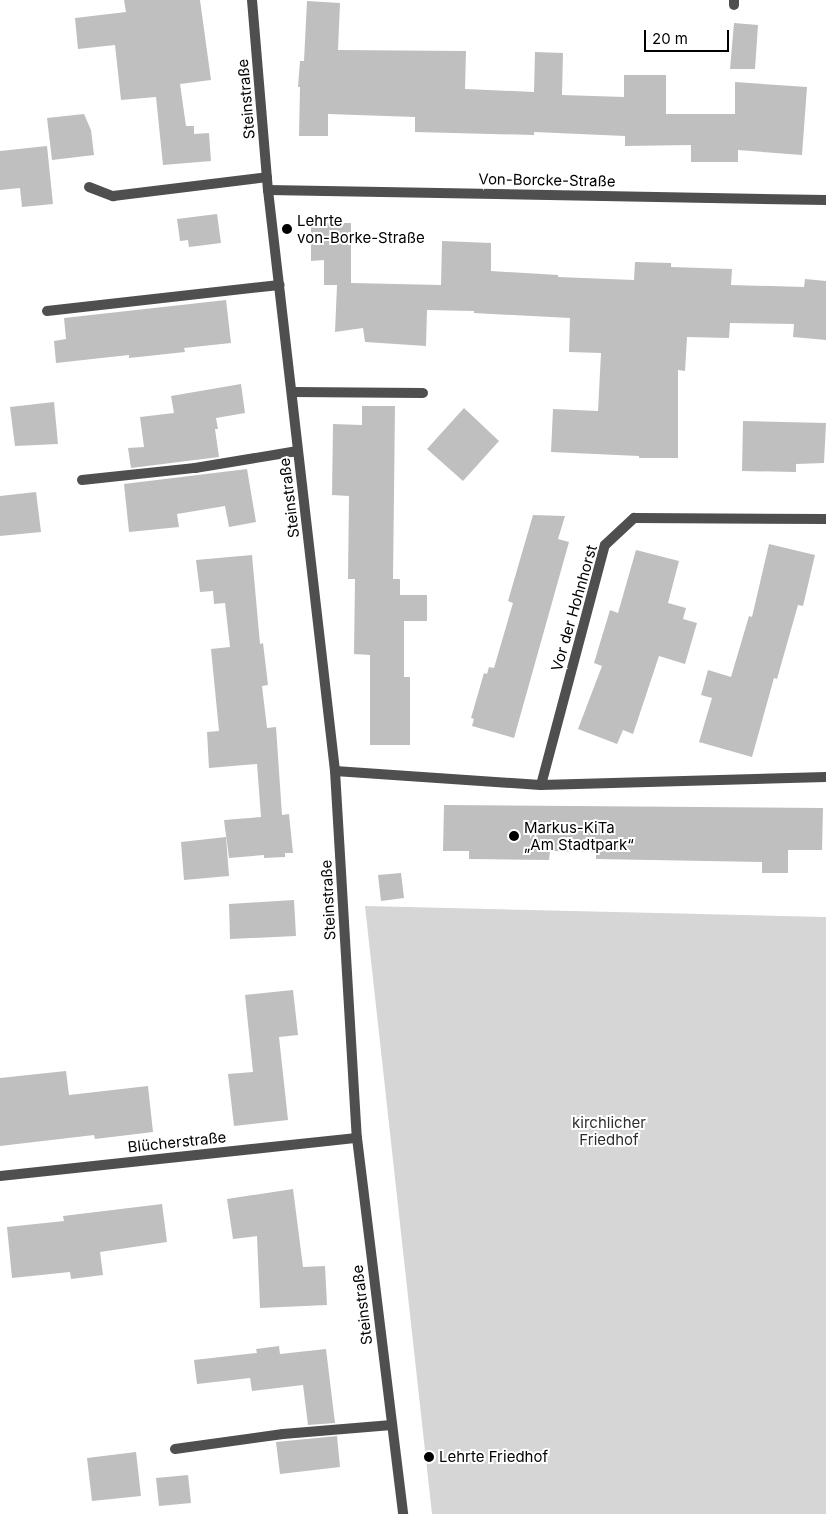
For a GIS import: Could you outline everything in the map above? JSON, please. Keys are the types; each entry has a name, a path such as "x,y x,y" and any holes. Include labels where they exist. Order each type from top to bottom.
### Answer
{"street":[{"name":"Steinstraße","path":"252,0 268,190 335,772 357,1138 402,1514"},
{"path":"89,187 113,196 267,177"},
{"name":"Von-Borcke-Straße","path":"268,190 826,200"},
{"path":"47,311 280,285"},
{"path":"292,392 423,393"},
{"path":"82,480 195,468 298,451"},
{"name":"Vor der Hohnhorst","path":"541,785 605,545 634,518 826,519"},
{"path":"335,772 541,785 826,777"},
{"name":"Blücherstraße","path":"0,1176 357,1138"},
{"path":"175,1449 283,1434 392,1425"}],"green space":[{"name":"kirchlicher Friedhof","path":"365,906 826,917 826,1514 432,1514"}],"building":[{"path":"124,0 200,0 211,80 180,84 186,126 194,126 194,134 209,133 211,161 163,165 156,97 121,100 115,45 78,49 75,18 126,12"},
{"path":"307,1 340,3 338,50 466,51 465,89 534,92 535,52 563,53 562,95 624,97 624,75 666,75 666,114 735,114 735,82 807,87 802,155 738,150 738,162 691,162 691,145 625,146 625,136 534,132 534,135 415,132 415,117 328,114 328,136 299,136 300,87 298,87 300,61 304,61"},
{"path":"734,23 758,25 755,69 730,69"},
{"path":"84,114 91,130 94,155 52,160 47,118"},
{"path":"47,146 53,204 22,207 20,188 0,190 0,151"},
{"path":"217,214 221,243 189,247 188,240 180,241 177,219"},
{"path":"311,223 351,223 351,283 441,285 442,241 491,243 491,271 558,275 558,277 634,280 635,262 671,263 671,267 732,269 731,285 804,287 805,279 826,281 826,340 793,337 794,324 730,323 729,338 687,337 685,371 678,370 678,458 639,458 639,456 551,452 553,409 598,411 601,353 569,352 570,318 474,313 474,311 427,310 426,346 365,342 363,328 335,332 337,285 324,285 324,260 311,261"},
{"path":"226,300 231,343 184,348 185,352 129,358 129,355 56,363 54,341 66,339 64,318"},
{"path":"241,384 245,413 216,418 218,429 215,429 219,457 131,468 128,448 144,447 140,417 174,413 171,396"},
{"path":"54,402 58,444 15,446 10,407"},
{"path":"362,406 395,406 393,579 400,579 400,595 427,595 427,621 404,621 404,677 410,677 410,745 370,745 370,655 354,654 355,579 348,579 349,496 332,495 333,424 362,425"},
{"path":"464,408 499,441 463,481 427,449"},
{"path":"743,421 826,423 824,463 796,464 796,472 742,471"},
{"path":"247,469 256,522 229,527 225,506 177,514 179,527 129,532 124,484"},
{"path":"36,492 41,532 0,536 0,496"},
{"path":"533,515 565,516 558,539 569,542 514,738 472,726 474,719 471,718 484,673 487,674 489,667 494,668 513,603 508,601"},
{"path":"769,544 815,555 803,606 798,605 777,679 774,678 752,757 699,742 712,698 701,695 708,670 731,677 749,616 752,617"},
{"path":"636,550 679,561 668,603 686,608 683,619 697,623 685,664 659,656 633,734 623,730 617,744 578,729 602,666 594,663 610,610 618,613"},
{"path":"252,555 260,644 263,643 268,685 262,686 267,728 276,727 282,815 289,814 293,853 285,853 285,857 264,858 264,855 229,858 224,820 261,817 257,764 209,768 207,732 219,731 211,649 230,647 225,603 214,604 213,591 200,592 196,560"},
{"path":"444,805 823,808 822,850 788,850 788,873 762,873 762,862 596,859 596,852 550,851 549,860 469,859 469,851 443,851"},
{"path":"226,837 229,876 184,880 181,842"},
{"path":"401,873 404,898 381,901 378,875"},
{"path":"294,900 296,936 230,939 229,904"},
{"path":"293,990 298,1035 279,1037 288,1120 234,1126 228,1074 253,1072 245,995"},
{"path":"66,1071 69,1095 148,1086 153,1132 95,1139 94,1135 0,1146 0,1078"},
{"path":"293,1189 303,1267 325,1266 327,1305 260,1308 257,1236 233,1239 227,1199"},
{"path":"162,1204 167,1242 100,1252 103,1275 71,1279 70,1272 12,1278 7,1227 64,1221 63,1216"},
{"path":"279,1346 280,1354 326,1349 335,1423 308,1425 303,1385 252,1391 250,1378 197,1384 194,1360 257,1353 256,1349"},
{"path":"337,1436 340,1467 280,1474 276,1442"},
{"path":"136,1452 141,1496 92,1501 87,1458"},
{"path":"188,1475 191,1503 159,1506 156,1478"}],"place":[{"name":"Lehrte von-Borke-Straße","path":"287,229"},
{"name":"Markus-KiTa „Am Stadtpark“","path":"514,836"},
{"name":"Lehrte Friedhof","path":"429,1457"}]}
